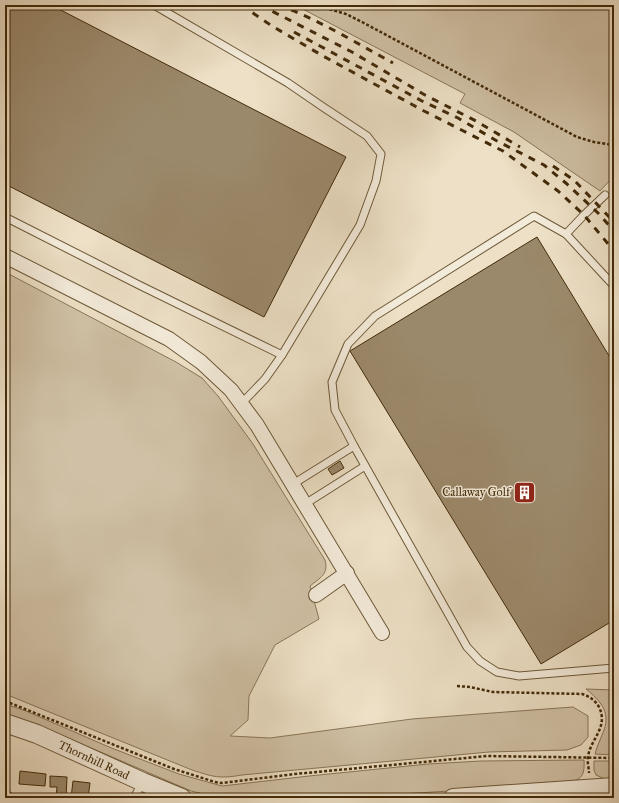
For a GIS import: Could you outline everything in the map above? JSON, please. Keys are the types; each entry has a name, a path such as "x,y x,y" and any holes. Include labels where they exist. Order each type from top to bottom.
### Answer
{"street":[{"path":"5,256 169,339 201,362 231,390 257,425 382,633"},
{"path":"316,594 347,573"},
{"name":"Thornhill Road","path":"5,723 37,734 138,790 182,798"},
{"path":"453,798 496,797 614,787"}],"lane":[{"path":"154,5 288,83 322,107 368,136 381,154 376,181 360,225 282,355 265,378 242,404"},
{"path":"566,234 604,195"},
{"path":"614,286 566,234 534,216 375,316 348,344 332,382 335,410 354,446 467,647 480,661 497,672 519,676 614,668"},
{"path":"5,217 282,355"},
{"path":"293,484 354,446"},
{"path":"305,504 366,466"}],"path":[{"path":"315,5 346,14 362,22 577,137 614,146"},
{"path":"457,686 493,692 582,694 589,696 597,704 602,714 601,725 588,758 590,789"},
{"path":"5,701 174,769 214,782 222,783 295,774 487,756 614,758"}],"shaded area":[{"path":"295,5 614,5 614,176 600,191 514,132 460,103 465,94"},
{"path":"5,272 176,362 202,378 218,396 253,444 325,560 325,572 310,586 319,619 275,645 249,696 248,720 230,736 270,738 412,719 573,707 588,716 588,737 581,745 567,750 489,752 217,777 192,770 5,694"},
{"path":"586,689 614,690 614,755 595,754 604,730 606,717 602,706"},
{"path":"5,704 26,711 109,747 179,774 222,786 428,764 481,761 584,760 584,771 578,779 564,784 335,798 221,798 191,791 47,729 5,716"},
{"path":"594,761 614,761 614,779 607,780 596,775 594,770"}],"building":[{"path":"5,5 51,5 346,157 264,317 5,184"},
{"name":"Callaway Golf","path":"537,237 614,364 614,620 541,664 350,351"},
{"path":"340,461 344,468 332,475 328,469"},
{"path":"20,771 46,774 45,786 19,784"},
{"path":"50,776 67,777 66,798 56,798 57,787 50,787"},
{"path":"73,781 90,783 88,798 71,798"},
{"path":"11,792 11,798 5,798 5,793"}],"railway":[{"path":"241,5 272,26 323,56 424,111 503,151 558,191 584,215 614,251"},
{"path":"260,5 352,52 425,95 476,121 520,147"},
{"path":"278,5 322,24 393,63"},
{"path":"294,32 544,165 598,213 614,231"},
{"path":"553,166 574,180 614,222"}],"place":[{"name":"Callaway Golf","path":"525,492"}]}
